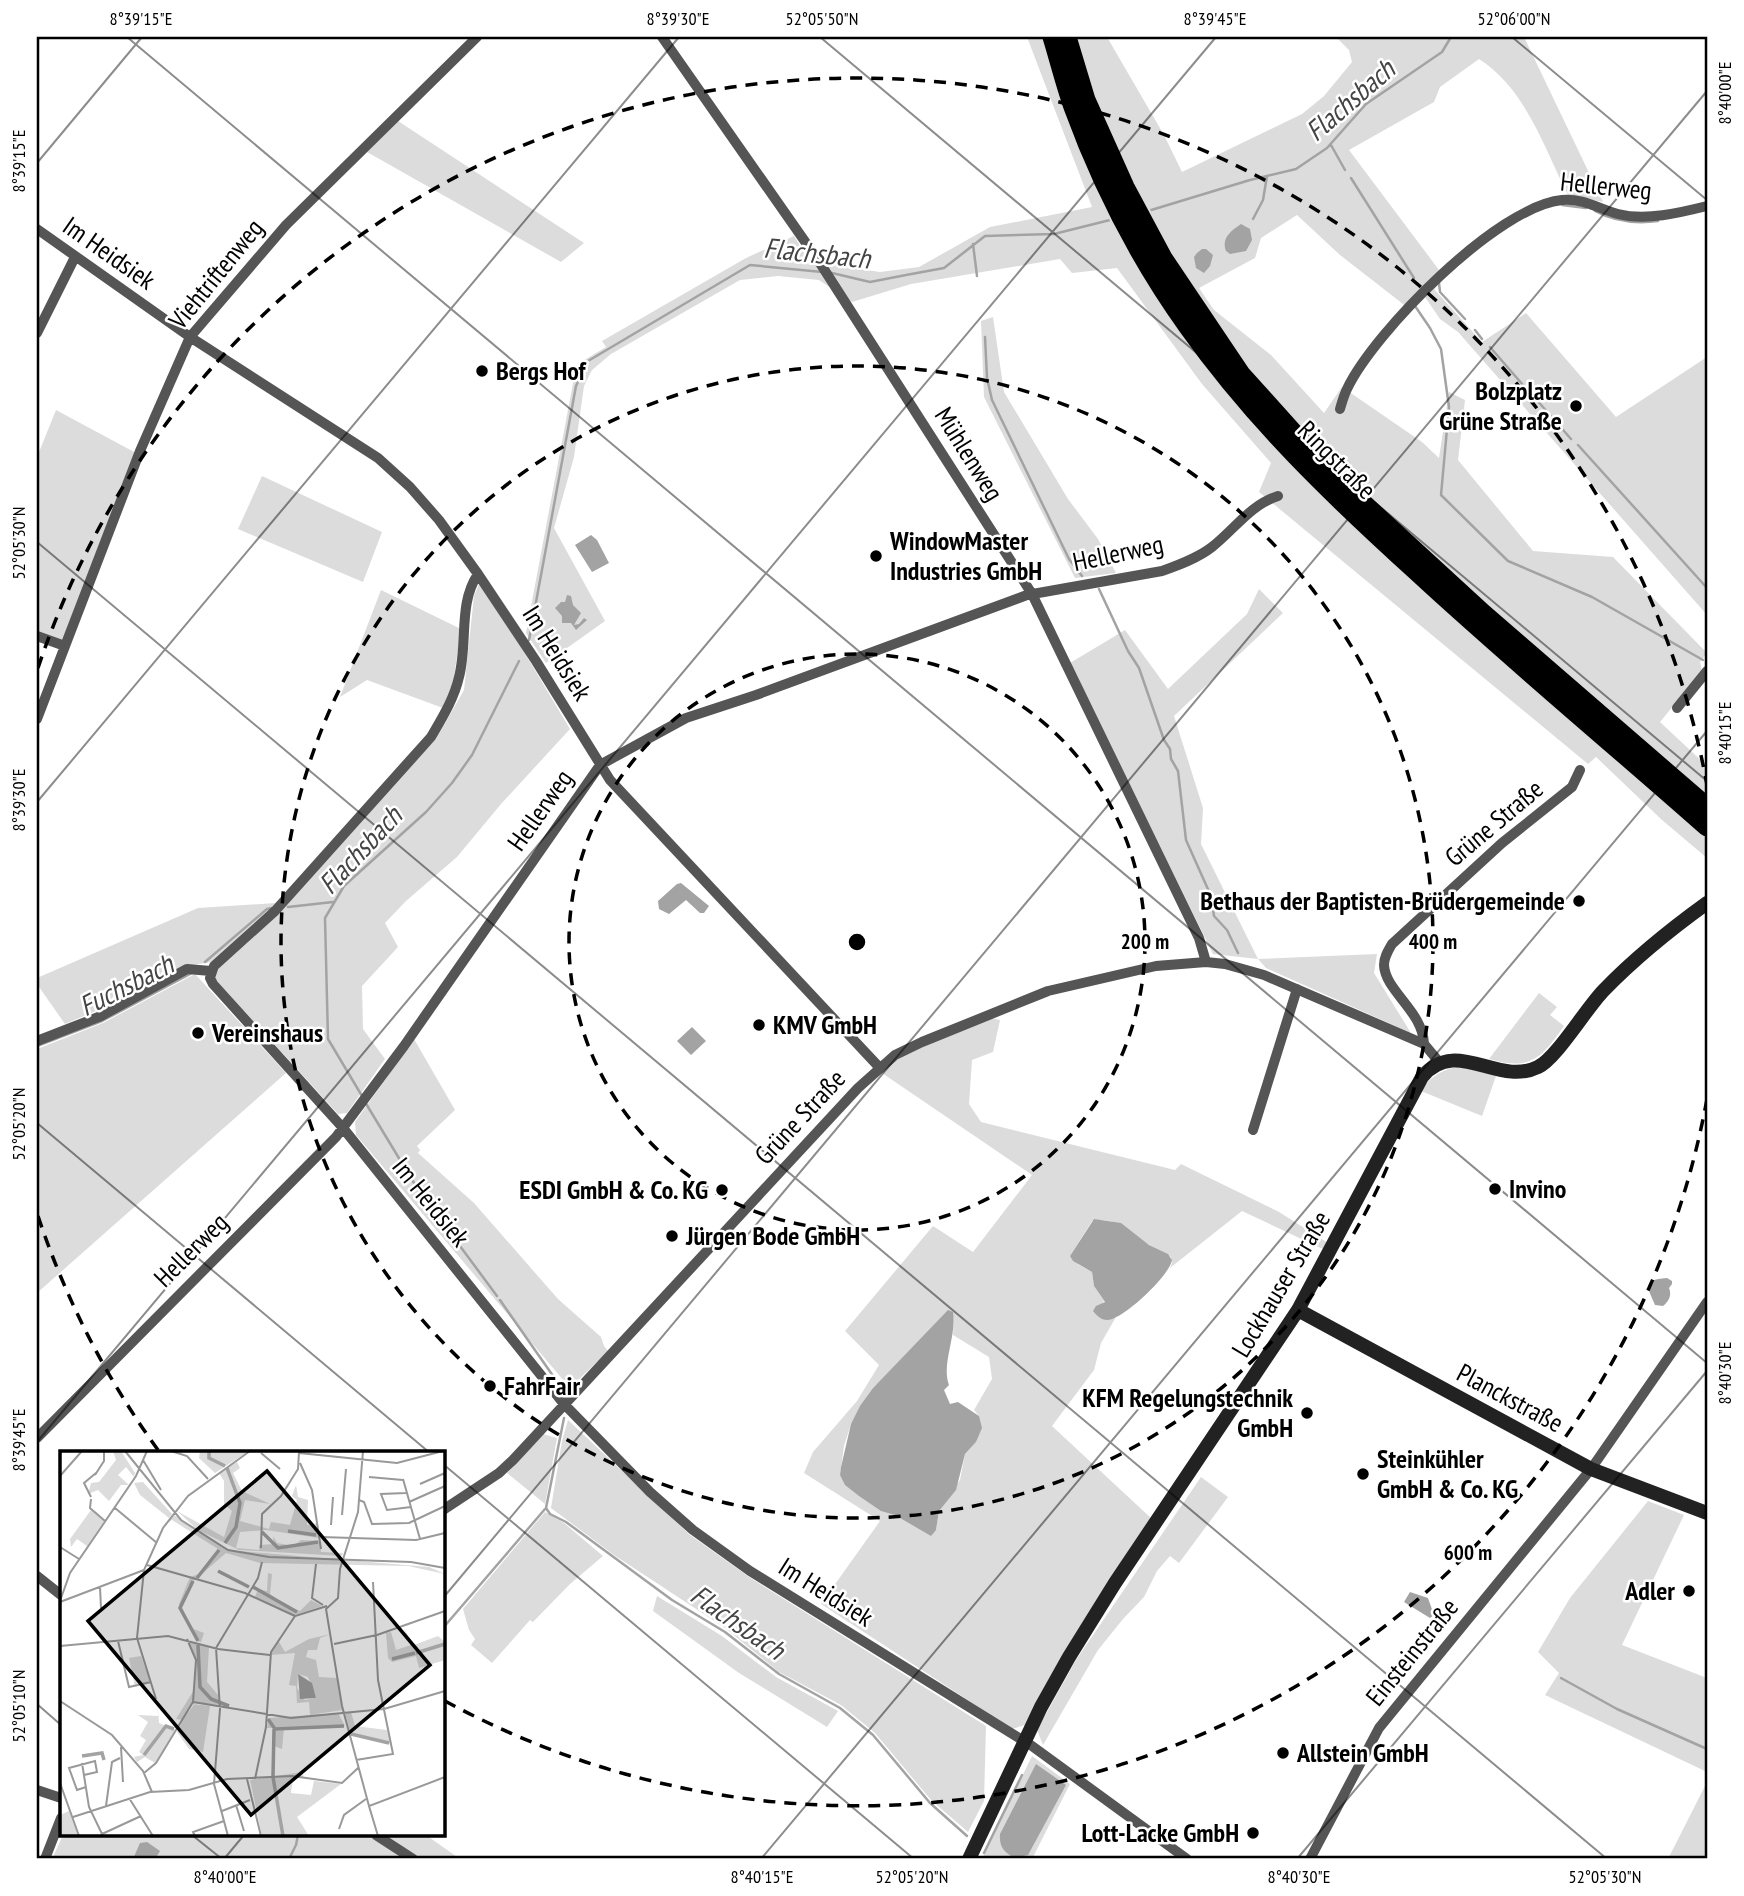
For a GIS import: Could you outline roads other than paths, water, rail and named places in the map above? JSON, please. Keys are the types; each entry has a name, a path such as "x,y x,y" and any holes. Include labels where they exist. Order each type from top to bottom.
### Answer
{"highway":[{"name":"Ringstraße","path":"1052,37 1073,107 1186,325 1230,384 1283,445 1331,493 1474,625 1707,827"},
{"name":"Ringstraße","path":"1067,37 1117,190"},
{"name":"Ringstraße","path":"1155,261 1241,374 1294,434 1350,491 1484,614 1707,807"}],"street":[{"name":"Viehtriftenweg","path":"37,719 140,451 190,337 286,225 477,37"},
{"name":"Mühlenweg","path":"662,37 820,263 1032,594 1199,938 1206,962"},
{"name":"Hellerweg","path":"1340,409 1347,388 1413,301 1486,237 1512,218 1539,205 1560,200 1585,202 1616,214 1640,216 1707,206"},
{"name":"Im Heidsiek","path":"37,229 190,337 390,468 439,520 478,574 610,780 879,1067"},
{"path":"37,333 75,257"},
{"name":"Hellerweg","path":"37,1438 343,1128 600,765 686,718 757,695 1032,594 1178,565 1211,548 1255,506 1278,496"},
{"path":"37,1041 101,1016 187,969 211,971 275,911 431,737 460,676 467,601 471,585 478,574"},
{"path":"37,636 65,646"},
{"path":"1677,708 1707,671"},
{"name":"Grüne Straße","path":"1424,1044 1421,1024 1387,977 1384,968 1385,958 1392,944 1492,852 1572,788 1580,770"},
{"path":"1440,1063 1453,1060 1470,1061 1512,1073 1543,1065 1603,990 1707,903"},
{"name":"Grüne Straße","path":"444,1509 499,1473 879,1067 895,1055 922,1042 1048,991 1134,970 1206,962 1242,967 1297,989 1424,1044 1440,1063"},
{"name":"Im Heidsiek","path":"211,971 213,984 343,1128 564,1404 650,1492 693,1530 786,1595 1065,1769 1186,1859"},
{"path":"1253,1130 1297,989"},
{"name":"Lockhauser Straße","path":"969,1859 1024,1742 1083,1633 1298,1311 1418,1083 1427,1070 1440,1063"},
{"name":"Einsteinstraße","path":"1310,1859 1379,1728 1591,1469 1707,1302"},
{"name":"Planckstraße","path":"1298,1311 1591,1469 1707,1513"},
{"path":"37,1576 60,1594"},
{"path":"37,1790 60,1798"},
{"path":"45,1859 60,1821"},
{"path":"378,1836 413,1859"}],"waterway":[{"name":"Flachsbach","path":"1148,211 1296,169 1327,148 1366,104 1442,52 1451,37"},
{"path":"1331,145 1345,170"},
{"path":"1253,219 1263,200 1267,176"},
{"path":"1351,178 1414,278"},
{"path":"1562,205 1586,208"},
{"path":"1595,211 1625,221 1658,221"},
{"name":"Flachsbach","path":"832,273 870,282 944,268 985,236 1054,234 1114,219"},
{"path":"973,244 977,276"},
{"name":"Flachsbach","path":"529,640 576,386 588,361 750,265 822,272"},
{"path":"1439,283 1440,292 1465,319"},
{"path":"1415,306 1441,349 1449,407 1441,495 1508,561 1592,597 1703,660"},
{"path":"1475,330 1482,339"},
{"path":"985,337 987,378 992,400 1069,559 1082,576"},
{"path":"1490,347 1523,385"},
{"path":"1528,390 1571,439"},
{"path":"1578,445 1707,588"},
{"path":"1099,589 1128,651 1139,668 1164,740 1170,749 1171,759 1178,771 1186,840 1211,896 1214,916 1227,930 1238,953"},
{"name":"Flachsbach","path":"362,1096 328,1039 325,918 344,886 426,812 452,783 472,755 519,661"},
{"name":"Fuchsbach","path":"288,907 333,902"},
{"name":"Fuchsbach","path":"205,962 267,909 272,908"},
{"name":"Fuchsbach","path":"37,1046 102,1021 192,973"},
{"name":"Flachsbach","path":"365,1102 417,1188 497,1296"},
{"name":"Flachsbach","path":"500,1300 565,1393"},
{"name":"Flachsbach","path":"564,1418 546,1508 550,1514 566,1522 672,1600 725,1632 779,1674 840,1708 873,1735 930,1803 967,1836"},
{"path":"444,1627 545,1509"},
{"path":"1561,1678 1617,1709 1707,1749"},
{"path":"984,1853 1022,1775"},
{"path":"289,1859 298,1836"}],"place":[{"name":"Bergs Hof","path":"482,371"},
{"name":"Bolzplatz Grüne Straße","path":"1576,406"},
{"name":"WindowMaster Industries GmbH","path":"876,556"},
{"name":"Bethaus der Baptisten-Brüdergemeinde","path":"1579,901"},
{"name":"KMV GmbH","path":"759,1025"},
{"name":"Vereinshaus","path":"198,1033"},
{"name":"Invino","path":"1495,1189"},
{"name":"ESDI GmbH & Co. KG","path":"722,1190"},
{"name":"Jürgen Bode GmbH","path":"672,1236"},
{"name":"FahrFair","path":"490,1386"},
{"name":"KFM Regelungstechnik GmbH","path":"1307,1413"},
{"name":"Steinkühler GmbH & Co. KG","path":"1363,1474"},
{"name":"Adler","path":"1689,1591"},
{"name":"Allstein GmbH","path":"1283,1753"},
{"name":"Lott-Lacke GmbH","path":"1253,1833"}]}
